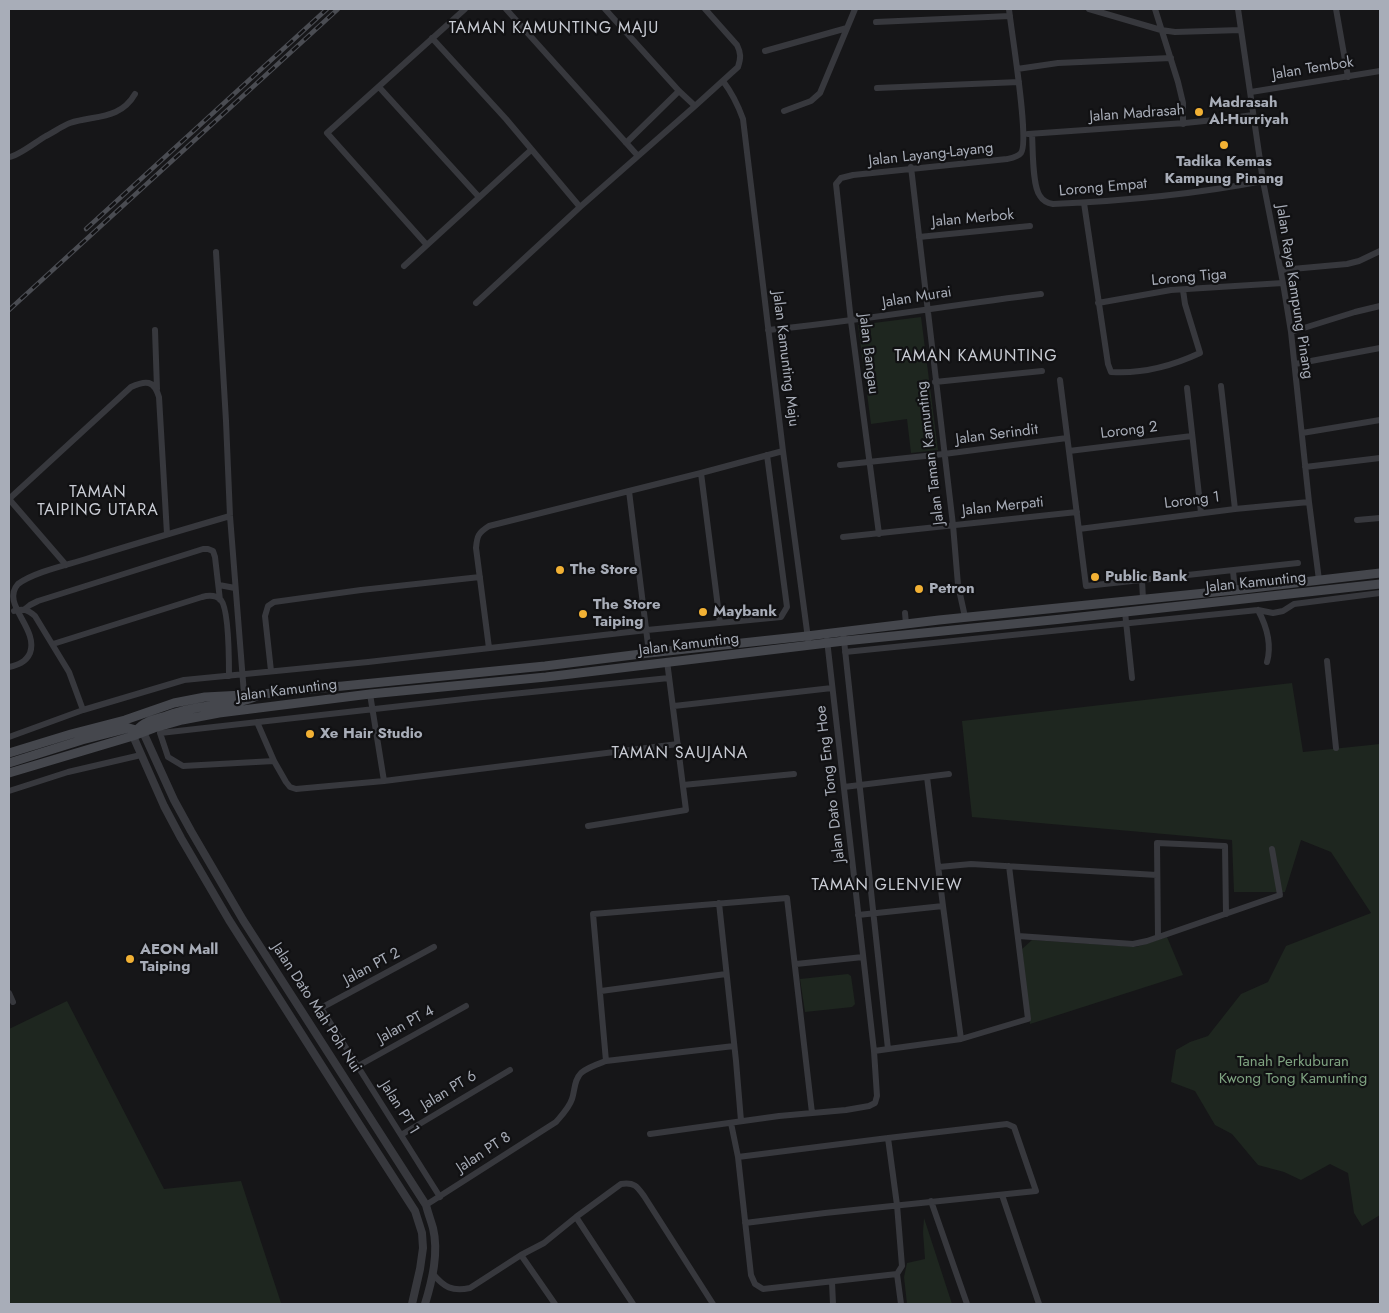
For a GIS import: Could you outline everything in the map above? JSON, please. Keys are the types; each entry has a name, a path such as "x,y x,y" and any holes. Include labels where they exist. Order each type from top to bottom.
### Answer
{"main road":[{"name":"Jalan Kamunting","path":"844,636 906,624 965,617 1235,590 1380,573"},
{"name":"Jalan Kamunting","path":"9,773 182,720 219,713 370,694 546,677 844,636 1125,612 1380,584"},
{"name":"Jalan Kamunting","path":"9,752 125,720 174,703 205,697 262,694 545,666 649,653 808,641"},
{"path":"9,763 82,740 129,728 138,733 152,720 176,713 249,700 262,694"}],"street":[{"path":"426,244 327,133 465,9"},
{"path":"506,9 638,156"},
{"path":"606,9 695,106"},
{"path":"476,303 580,207 738,67 741,59 737,45 705,9"},
{"path":"784,111 811,101 820,93 855,9"},
{"path":"1089,9 1161,30 1175,32 1241,30"},
{"path":"1155,9 1178,82 1183,103 1183,124"},
{"name":"Jalan Raya Kampung Pinang","path":"1238,9 1263,180 1284,283 1291,332 1319,580"},
{"path":"1336,9 1348,76"},
{"path":"876,22 1009,12 1019,82 1023,134"},
{"path":"765,51 848,28"},
{"path":"432,38 506,119 580,207"},
{"path":"1017,69 1058,63 1171,58"},
{"name":"Jalan Tembok","path":"1251,92 1380,71"},
{"name":"Jalan Kamunting Maju","path":"723,81 734,97 743,119 808,641"},
{"path":"877,88 1019,82"},
{"path":"379,87 478,197"},
{"path":"626,143 680,91"},
{"path":"9,157 18,154 28,146 69,124 119,112 132,100 135,94"},
{"name":"Jalan Madrasah","path":"1023,134 1183,124 1253,115"},
{"name":"Jalan Layang-Layang","path":"841,178 911,168 1007,159 1021,152 1023,134"},
{"name":"Lorong Empat","path":"1032,134 1038,195 1045,202 1053,204 1084,203 1235,186 1263,180"},
{"path":"404,266 531,150"},
{"name":"Jalan Taman Kamunting","path":"911,168 953,525 958,585 965,617"},
{"name":"Jalan Bangau","path":"841,178 836,184 851,321 879,534"},
{"path":"1084,203 1098,303 1111,372 1124,373 1163,367 1200,353 1185,304 1183,290"},
{"name":"Jalan Merbok","path":"919,237 1030,226"},
{"path":"1281,270 1347,264 1359,261 1380,251"},
{"path":"216,252 230,516 244,694"},
{"name":"Lorong Tiga","path":"1098,303 1171,290 1284,283"},
{"name":"Jalan Murai","path":"768,330 851,321 1040,294"},
{"path":"1291,332 1380,306"},
{"path":"154,330 156,389"},
{"path":"1294,364 1380,348"},
{"path":"935,382 1042,370"},
{"path":"1060,380 1086,586 1298,563"},
{"path":"66,565 9,499 132,387 146,382 152,383 159,397 167,534"},
{"path":"1221,386 1235,509"},
{"path":"1187,388 1202,513"},
{"path":"1302,433 1380,420"},
{"name":"Lorong 2","path":"1069,451 1192,436"},
{"name":"Jalan Serindit","path":"840,465 1067,438"},
{"path":"489,648 476,548 479,533 488,526 701,474 783,451"},
{"path":"9,737 83,710 184,680 781,617 788,606 767,455"},
{"path":"1305,467 1380,458"},
{"path":"701,474 720,622"},
{"path":"629,491 649,653"},
{"name":"Lorong 1","path":"1079,528 1309,502"},
{"name":"Jalan Merpati","path":"843,537 1077,512"},
{"path":"9,667 25,660 31,646 28,634 14,611 9,597 13,590 25,580 66,565 230,516"},
{"path":"1357,520 1380,518"},
{"path":"14,611 25,609 38,601 208,549 212,551 215,558 220,600 226,614 229,676"},
{"path":"1233,571 1235,590"},
{"path":"271,672 265,616 268,606 274,602 480,577"},
{"path":"1142,580 1142,599"},
{"path":"219,585 235,588"},
{"path":"845,652 1258,610 1273,613 1301,603 1380,593"},
{"path":"1285,594 1290,606"},
{"path":"53,644 202,597 214,596 220,600"},
{"path":"25,609 36,616 70,672 83,710"},
{"path":"1258,610 1267,633 1269,653 1267,662"},
{"path":"1125,612 1132,678"},
{"path":"905,613 906,624"},
{"path":"844,636 888,1049"},
{"name":"Jalan Dato Tong Eng Hoe","path":"812,1113 869,1106 875,1103 877,1096 874,1051 826,638"},
{"path":"588,826 686,810 668,661"},
{"path":"1327,661 1336,748"},
{"path":"274,760 183,766 168,757 160,733 372,708 669,678"},
{"path":"674,706 832,688"},
{"path":"370,694 384,781"},
{"path":"257,722 286,782 290,787 296,789 384,781 678,744"},
{"name":"Jalan Dato Mah Poh Nui","path":"138,733 141,755 176,830 229,920 415,1211 422,1233 423,1248 412,1304"},
{"name":"Jalan Dato Mah Poh Nui","path":"138,733 242,920 426,1205 434,1230 433,1274 426,1304"},
{"path":"9,791 68,772 141,755"},
{"path":"683,785 794,774"},
{"path":"844,788 949,774"},
{"path":"928,777 961,1039"},
{"path":"1158,937 1156,842 1224,846 1226,914"},
{"path":"1018,936 1133,944 1226,914 1280,895 1272,849"},
{"path":"939,867 971,864 1157,876"},
{"path":"874,1051 961,1039 1028,1020 1009,866"},
{"path":"650,1134 812,1113 787,898 593,914 606,1061 734,1046"},
{"path":"719,903 742,1121"},
{"path":"858,915 943,906"},
{"name":"Jalan PT 2","path":"321,1008 434,947"},
{"path":"796,964 863,957"},
{"path":"601,991 726,974"},
{"path":"9,993 13,1002"},
{"name":"Jalan PT 4","path":"358,1066 466,1006"},
{"name":"Jalan PT 1","path":"321,1008 440,1196"},
{"name":"Jalan PT 8","path":"426,1205 556,1122 565,1112 572,1099 575,1082 580,1074 588,1068 606,1061"},
{"name":"Jalan PT 6","path":"401,1135 510,1070"},
{"path":"731,1123 738,1157 751,1275 755,1284 763,1289 897,1274"},
{"path":"738,1157 1007,1124 1014,1126 1036,1190 745,1223"},
{"path":"888,1138 902,1266 897,1274 901,1304"},
{"path":"430,1287 442,1285 462,1290 470,1288 544,1243 621,1184 630,1182 637,1187 713,1304"},
{"path":"1002,1195 1039,1304"},
{"path":"931,1201 967,1304"},
{"path":"418,1220 429,1216"},
{"path":"576,1217 634,1304"},
{"path":"522,1255 555,1304"},
{"path":"433,1274 442,1285"},
{"path":"832,1282 833,1304"}],"green space":[{"path":"921,317 938,450 911,453 907,419 871,424 858,325"},
{"name":"Tanah Perkuburan Kwong Tong Kamunting","path":"1292,683 1303,752 1380,744 1380,1215 1362,1226 1354,1213 1348,1173 1330,1164 1301,1180 1284,1172 1258,1165 1232,1134 1215,1125 1195,1091 1171,1082 1176,1050 1190,1042 1208,1036 1241,994 1268,982 1286,946 1371,913 1331,852 1301,840 1285,892 1234,892 1232,840 972,817 962,721"},
{"path":"1167,937 1183,975 1030,1024 1022,949 1032,940 1136,947"},
{"path":"848,974 851,976 855,1004 852,1007 805,1012 800,979"},
{"path":"67,1001 164,1189 241,1181 281,1303 9,1304 9,1029"},
{"path":"924,1218 952,1304 907,1304 904,1277 907,1263 925,1259"}],"railway":[{"path":"86,229 327,9"},
{"path":"9,310 338,9"}],"place":[{"name":"Madrasah Al-Hurriyah","path":"1199,112"},
{"name":"Tadika Kemas Kampung Pinang","path":"1224,145"},
{"name":"The Store","path":"560,570"},
{"name":"Public Bank","path":"1095,577"},
{"name":"Petron","path":"919,589"},
{"name":"Maybank","path":"703,612"},
{"name":"The Store Taiping","path":"583,614"},
{"name":"Xe Hair Studio","path":"310,734"},
{"name":"AEON Mall Taiping","path":"130,959"}],"district":[{"name":"TAMAN KAMUNTING MAJU","path":"554,29"},
{"name":"TAMAN KAMUNTING","path":"976,357"},
{"name":"TAMAN TAIPING UTARA","path":"98,502"},
{"name":"TAMAN SAUJANA","path":"680,754"},
{"name":"TAMAN GLENVIEW","path":"887,886"}]}
